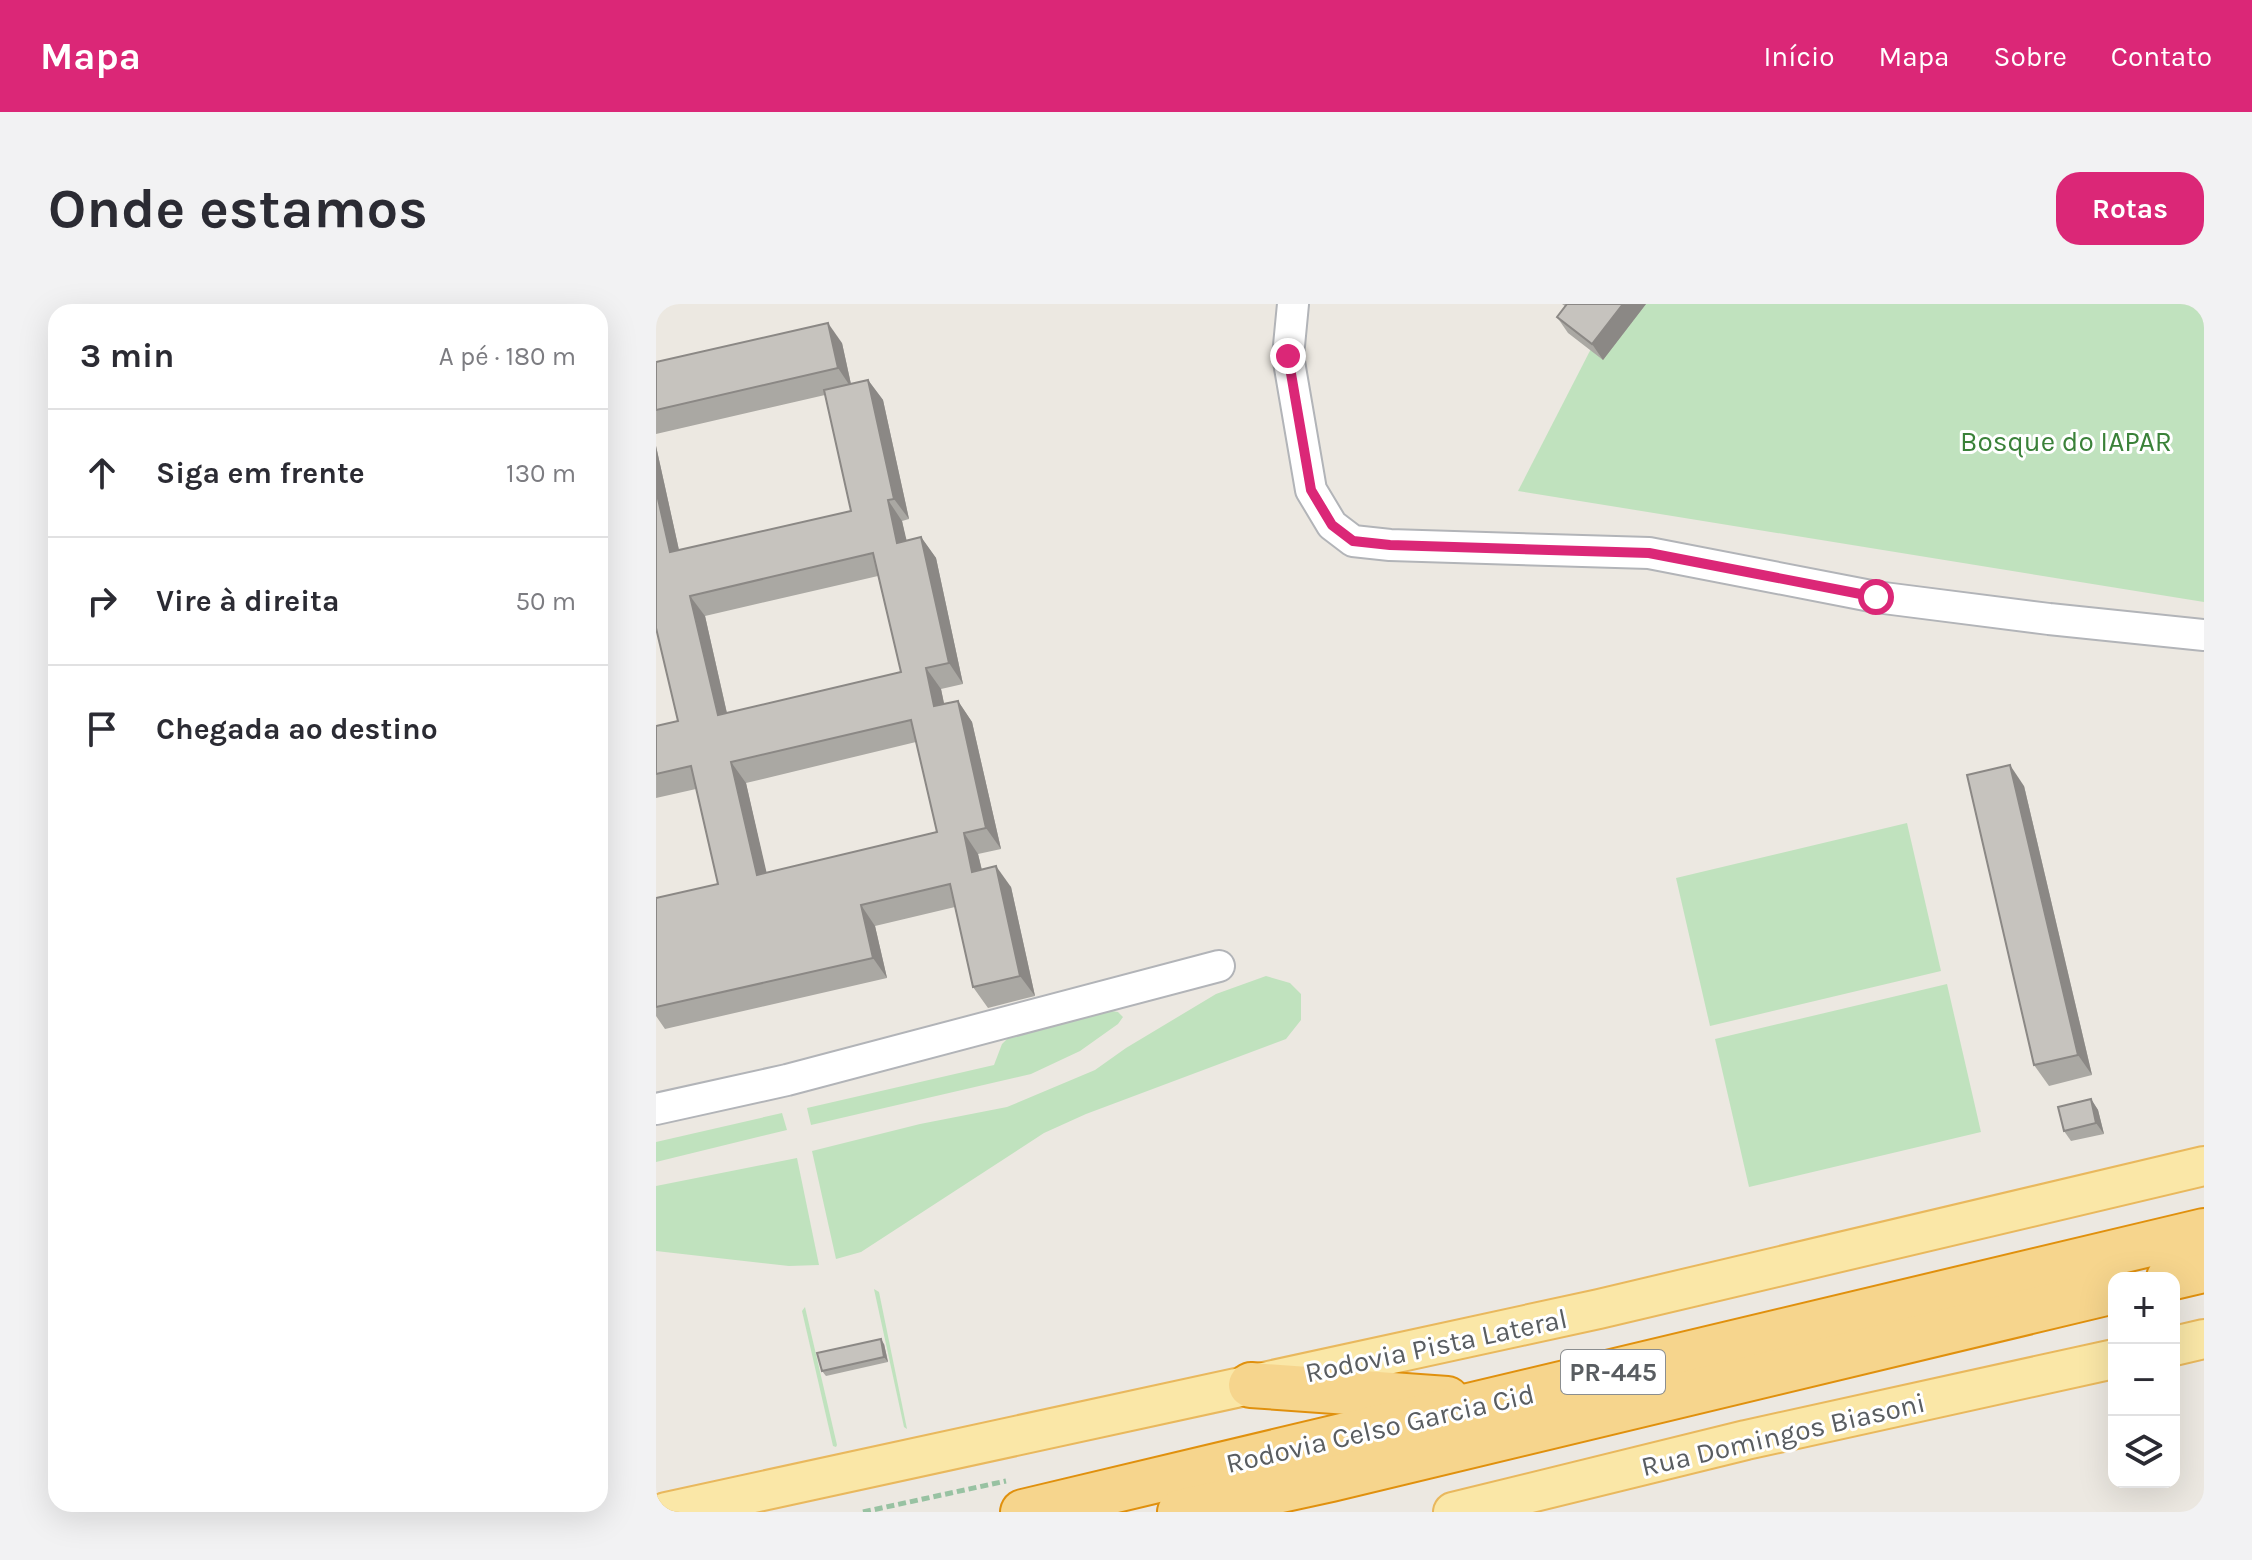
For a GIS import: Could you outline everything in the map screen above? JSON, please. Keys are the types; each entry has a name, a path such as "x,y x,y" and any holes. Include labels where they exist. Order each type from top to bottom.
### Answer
{"highway":[{"name":"Rodovia Celso Garcia Cid","path":"1019,1495 1489,1402 2204,1231"},
{"path":"2180,1275 2204,1270"},
{"name":"Rodovia Celso Garcia Cid","path":"1180,1512 1331,1479 2108,1292"},
{"path":"1251,1385 1489,1402"}],"main road":[{"name":"Rodovia Pista Lateral","path":"666,1512 1599,1309 2204,1166"},
{"path":"2180,1345 2204,1339"},
{"name":"Rua Domingos Biasoni","path":"1453,1512 1746,1440 2108,1360"}],"lane":[{"path":"1293,304 1288,356 1311,490 1332,525 1353,541 1390,545 1649,553 1876,597 2204,635"},
{"path":"656,1109 787,1080 1219,966"}],"path":[{"path":"863,1512 1019,1495"}],"green space":[{"name":"Bosque do IAPAR","path":"1614,304 2204,304 2204,602 1518,491"},
{"path":"1907,823 1941,971 1710,1026 1676,878"},
{"path":"1266,976 1290,983 1301,994 1301,1020 1286,1039 1086,1114 1044,1133 861,1252 836,1259 812,1151 920,1124 1007,1107 1095,1070 1216,994"},
{"path":"1947,984 1981,1132 1749,1187 1715,1039"},
{"path":"1112,1011 1123,1017 1118,1024 1080,1051 1031,1074 811,1125 807,1108 994,1065 1002,1044 1011,1035"},
{"path":"782,1113 787,1130 656,1162 656,1142"},
{"path":"797,1158 819,1265 789,1266 656,1251 656,1186"},
{"path":"874,1289 879,1292 907,1429 904,1427"},
{"path":"805,1307 836,1447 833,1446 802,1311"}],"building":[{"path":"1567,304 1623,304 1592,344 1557,317"},
{"path":"828,323 838,368 656,410 656,362"},
{"path":"868,380 894,499 888,500 897,543 921,537 949,663 926,668 934,706 958,701 986,828 964,833 972,872 996,866 1020,976 973,987 950,884 861,905 873,958 656,1007 656,898 718,884 691,766 656,774 656,726 678,721 656,628 656,490 670,552 851,511 824,390","holes":["873,553 901,672 718,715 690,596","911,720 937,832 757,875 731,762"]},
{"path":"2010,765 2078,1055 2034,1065 1967,775"},
{"path":"2091,1099 2096,1123 2064,1131 2058,1107"},
{"path":"881,1339 884,1357 822,1371 817,1353"}],"route":[{"path":"1288,356 1311,490 1332,525 1353,541 1390,545 1649,553 1876,597"}]}
